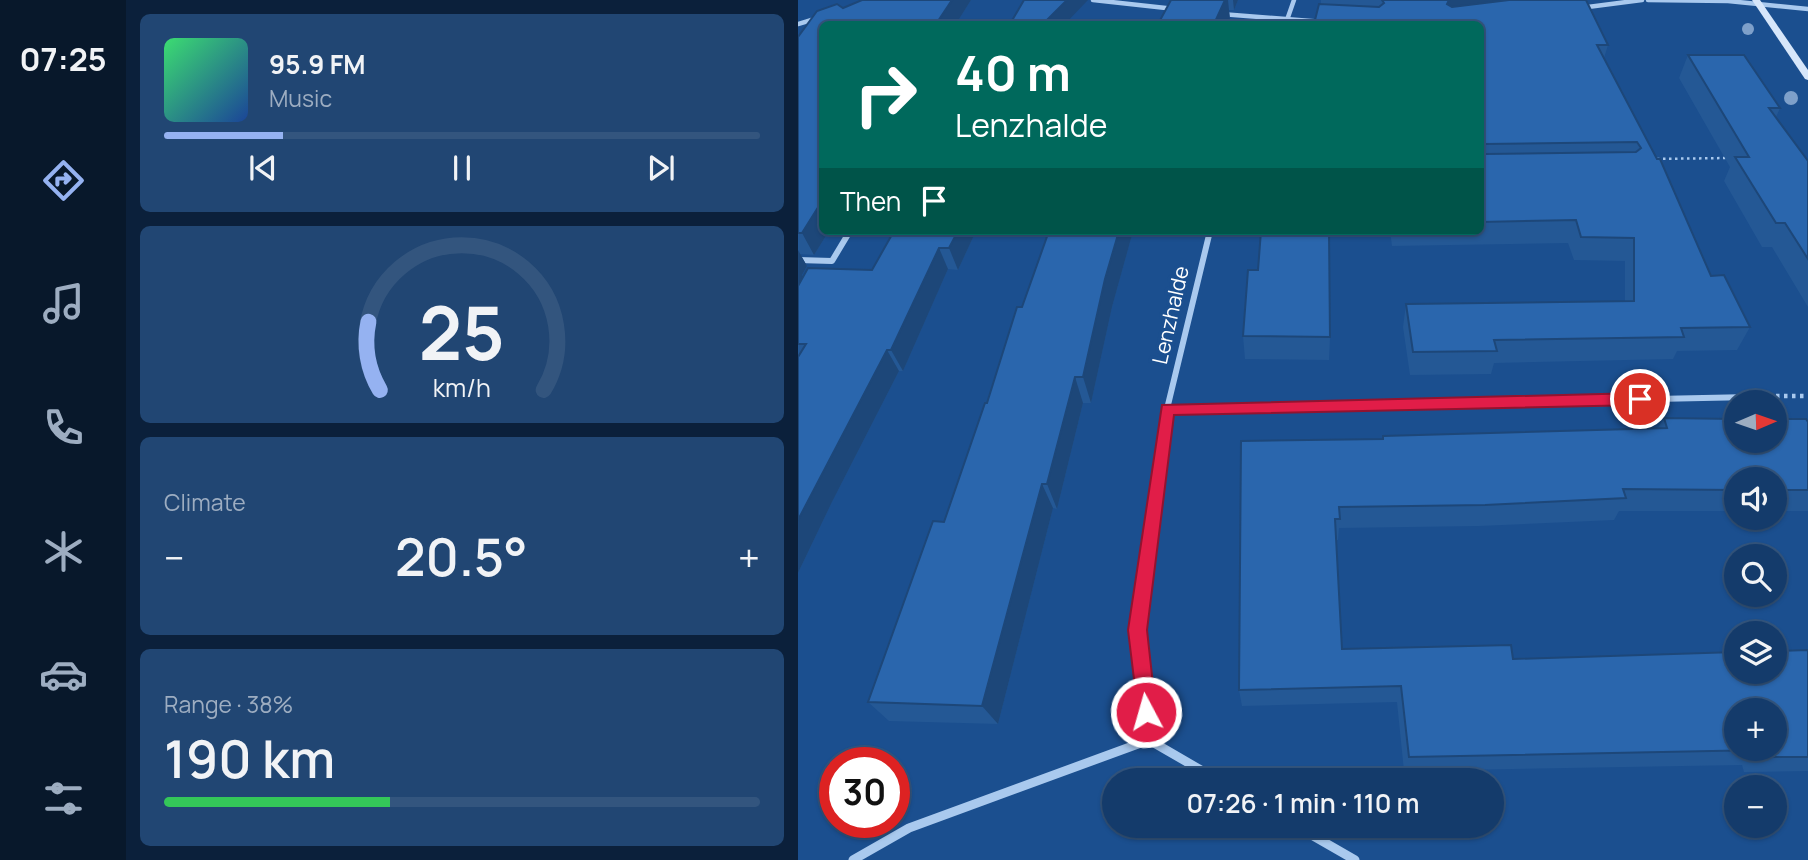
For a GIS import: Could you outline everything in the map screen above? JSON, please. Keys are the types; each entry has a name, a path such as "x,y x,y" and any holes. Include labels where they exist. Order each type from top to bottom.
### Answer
{"main road":[{"path":"1758,2 1808,77"}],"street":[{"path":"1093,0 1188,10"},
{"path":"1287,20 1294,0"},
{"path":"1574,9 1642,0"},
{"path":"1648,0 1758,2 1808,9"},
{"path":"1215,13 1263,21"},
{"path":"798,24 829,14"},
{"path":"1278,21 1306,21"},
{"path":"798,260 832,261 848,235"},
{"name":"Lenzhalde","path":"1149,740 1137,630 1167,409 1209,235"},
{"path":"1167,409 1724,398"},
{"path":"853,860 909,828 1149,740 1197,768"},
{"path":"1317,838 1355,860"}],"path":[{"path":"1646,159 1742,158"}],"building":[{"path":"862,0 952,0 938,21 819,21 819,206 802,233 798,233 798,37 817,11 837,4 843,8"},
{"path":"1024,0 1067,0 1046,21 1012,21"},
{"path":"1171,0 1225,0 1215,21 1160,21"},
{"path":"1382,0 1449,0 1447,4 1452,7 1509,0 1586,0 1608,45 1597,45 1657,159 1660,159 1711,276 1724,275 1750,327 1681,328 1684,337 1494,340 1497,351 1413,352 1406,304 1634,301 1634,238 1581,237 1576,220 1484,222 1484,153 1636,152 1641,148 1637,142 1484,144 1484,21 1315,21 1319,4 1379,7 1384,3"},
{"path":"1688,55 1744,55 1780,108 1769,108 1808,161 1808,259 1785,223 1776,223 1735,157 1749,157"},
{"path":"892,235 956,235 949,248 939,248 891,350 887,350 798,520 798,357 806,344 798,344 798,286 808,268 872,270"},
{"path":"1048,235 1118,235 1083,377 1075,377 1047,484 1042,484 982,706 868,702 933,521 944,522 987,403 1017,307 1022,307"},
{"path":"1261,235 1329,235 1330,337 1243,336 1248,270 1258,270"},
{"path":"1664,418 1724,419 1724,453 1787,453 1787,419 1806,419 1808,490 1787,490 1787,467 1724,467 1724,490 1623,489 1626,498 1485,505 1339,507 1340,519 1335,519 1342,649 1511,645 1513,659 1724,652 1724,684 1787,684 1787,651 1808,650 1808,757 1787,757 1787,698 1724,698 1724,751 1409,757 1401,686 1239,690 1241,441 1383,439 1383,436 1667,428"}],"route":[{"path":"1146,712 1137,630 1167,409 1640,399"}]}
